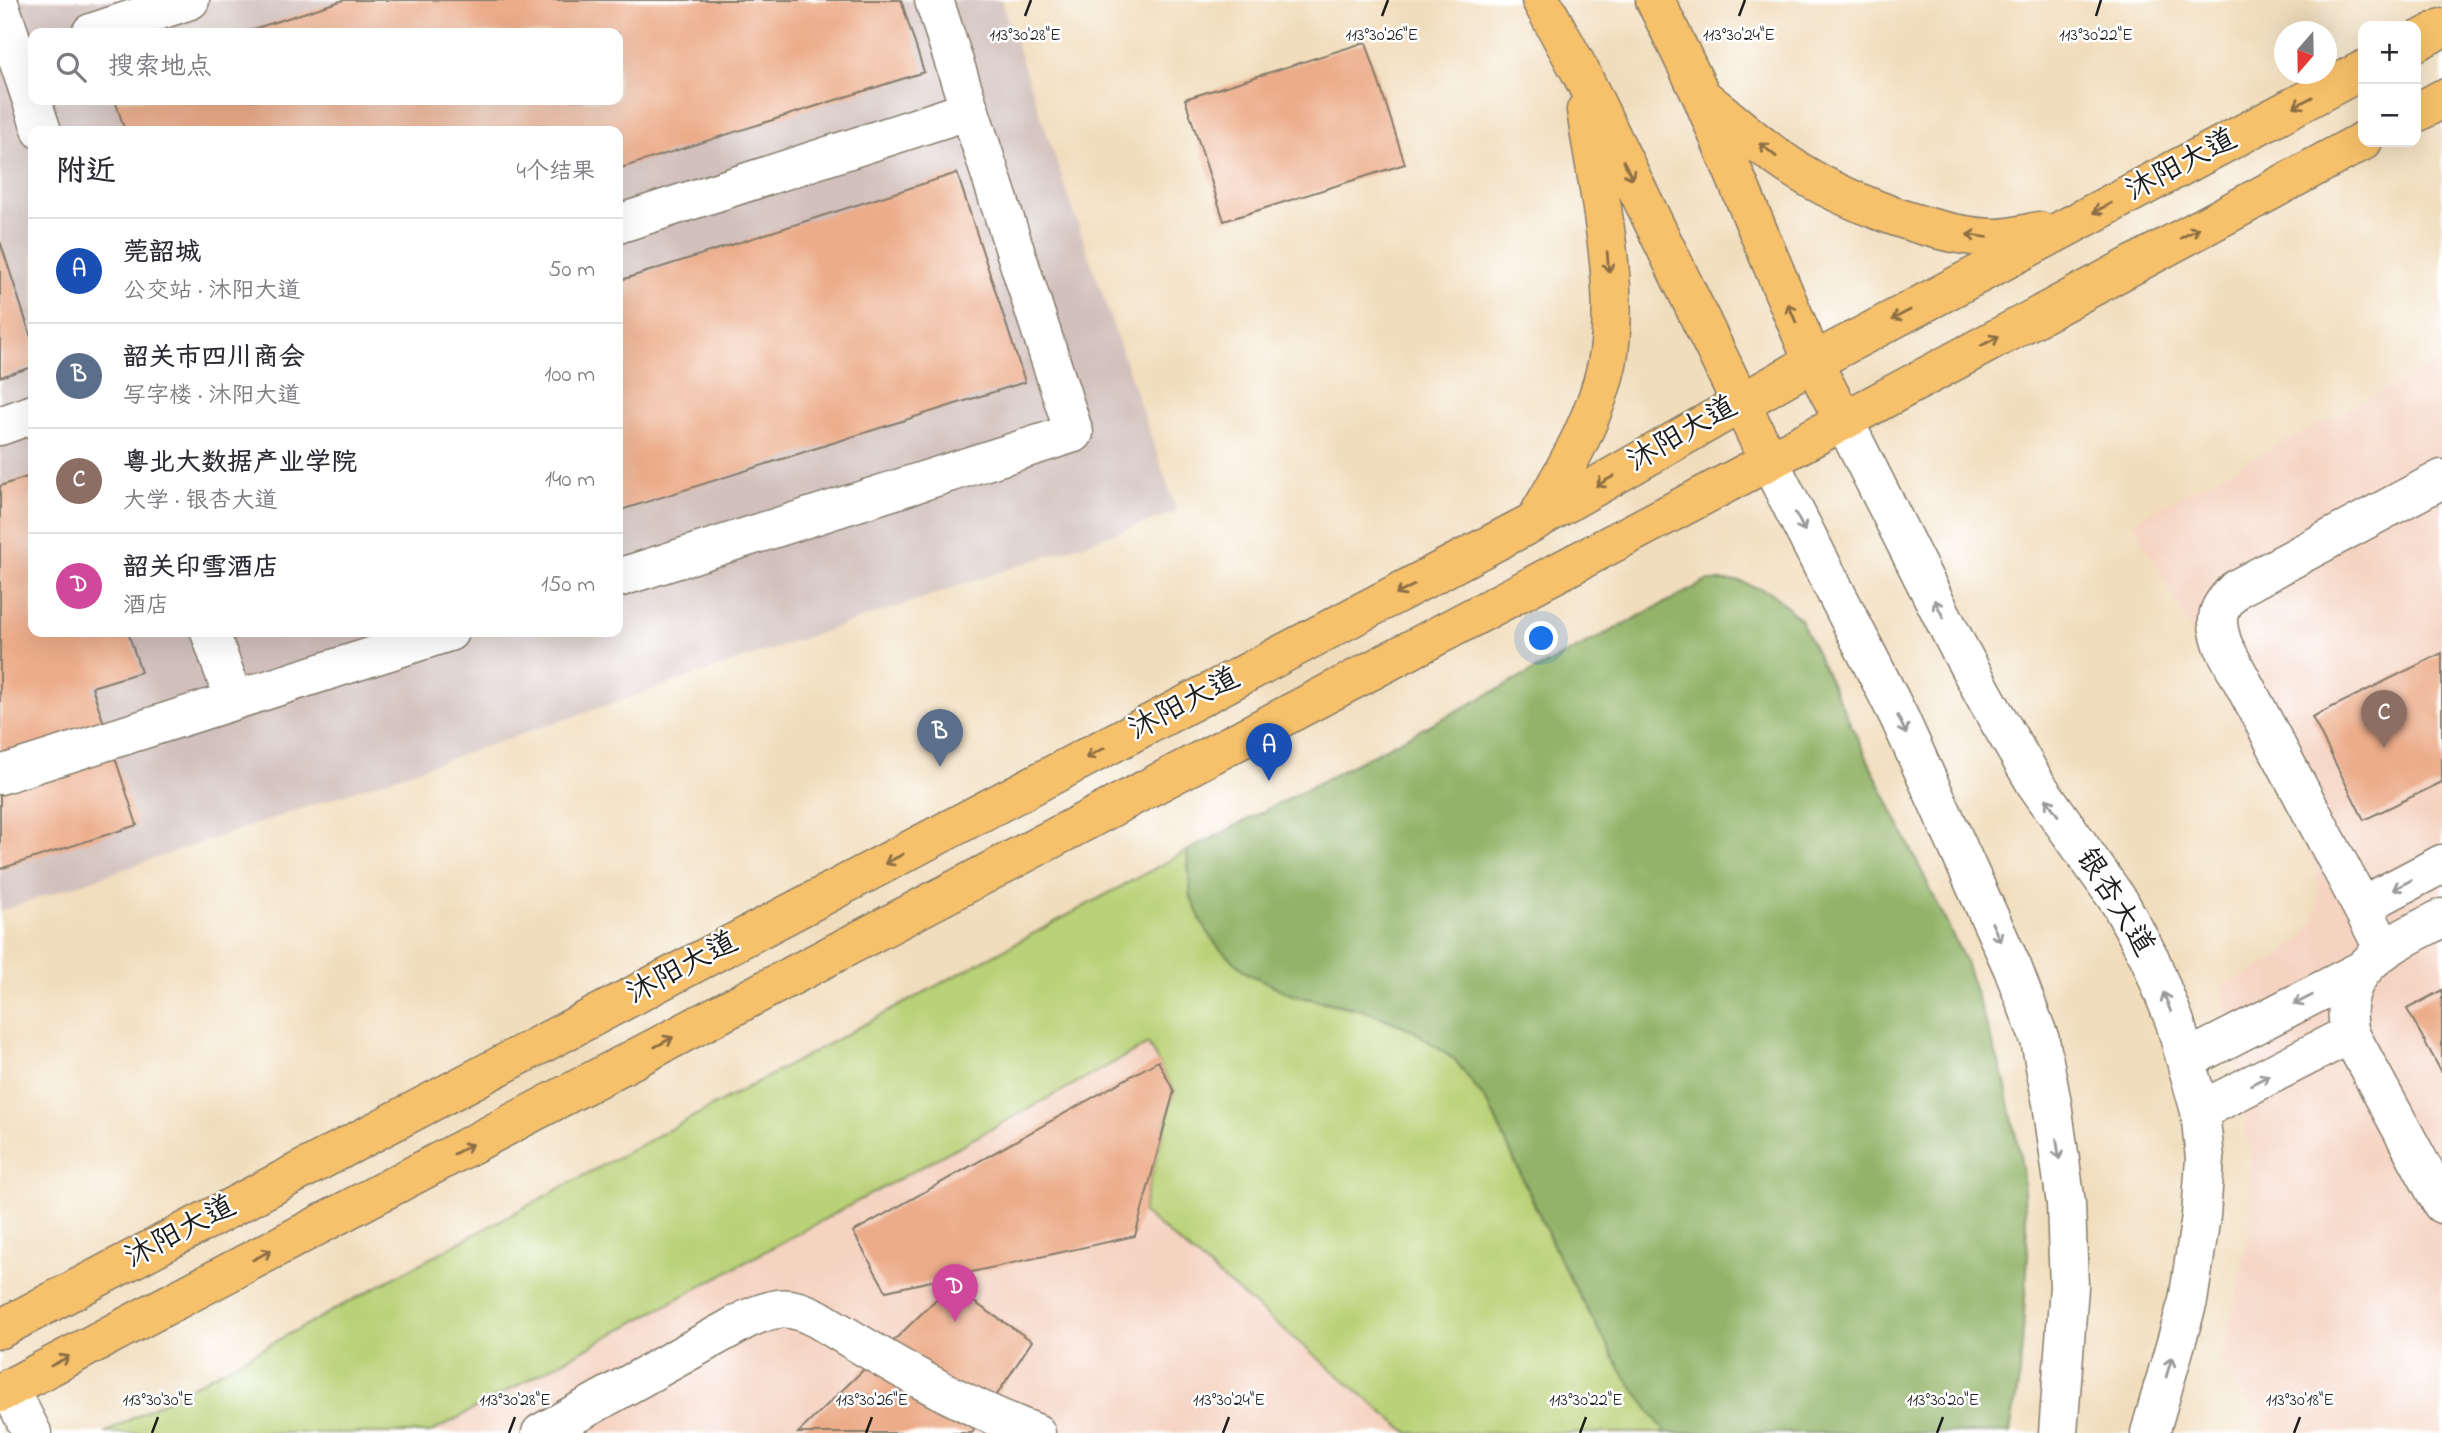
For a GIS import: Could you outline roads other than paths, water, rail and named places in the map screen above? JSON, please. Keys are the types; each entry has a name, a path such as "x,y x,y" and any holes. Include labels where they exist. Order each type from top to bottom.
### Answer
{"main road":[{"path":"1541,0 1581,73 1769,461"},
{"path":"1655,0 1702,97 1813,362 1843,419"},
{"path":"2421,39 2442,28"},
{"path":"1535,522 1578,448 1607,364 1612,317 1607,255 1581,73"},
{"name":"沐阳大道","path":"0,1329 1535,522 1813,362 2358,73"},
{"path":"1702,97 1779,158 1833,189 1893,215 1941,231 1993,239 2068,226"},
{"path":"2421,110 2442,99"},
{"name":"沐阳大道","path":"4,1391 1769,461 2358,144"}],"street":[{"path":"106,28 190,0"},
{"path":"623,576 1074,433 934,0"},
{"path":"0,6 28,90"},
{"path":"33,105 40,126"},
{"path":"623,222 970,110"},
{"path":"0,426 28,416"},
{"name":"银杏大道","path":"1843,419 1957,645 1999,721 2036,784 2120,903 2150,959 2186,1059 2200,1111 2205,1159 2199,1228 2188,1301 2150,1433"},
{"path":"1769,461 1899,717 2013,969 2040,1040 2066,1204 2069,1287 2058,1433"},
{"path":"2442,479 2235,589 2217,615 2223,645 2361,906 2374,959 2348,999 2346,1017 2350,1034 2442,1204"},
{"path":"213,637 234,700"},
{"path":"0,775 433,637"},
{"path":"2361,906 2442,864"},
{"path":"2186,1059 2374,959 2442,918"},
{"path":"2200,1111 2350,1034"},
{"path":"541,1433 747,1319 770,1308 786,1307 803,1311 818,1319 896,1367 953,1397 997,1419 1036,1433"},
{"path":"4,1391 32,1433"}],"place":[{"name":"粤北大数据产业学院","path":"2384,748"},
{"name":"韶关市四川商会","path":"940,767"},
{"name":"莞韶城","path":"1269,781"},
{"name":"韶关印雪酒店","path":"955,1322"}]}
